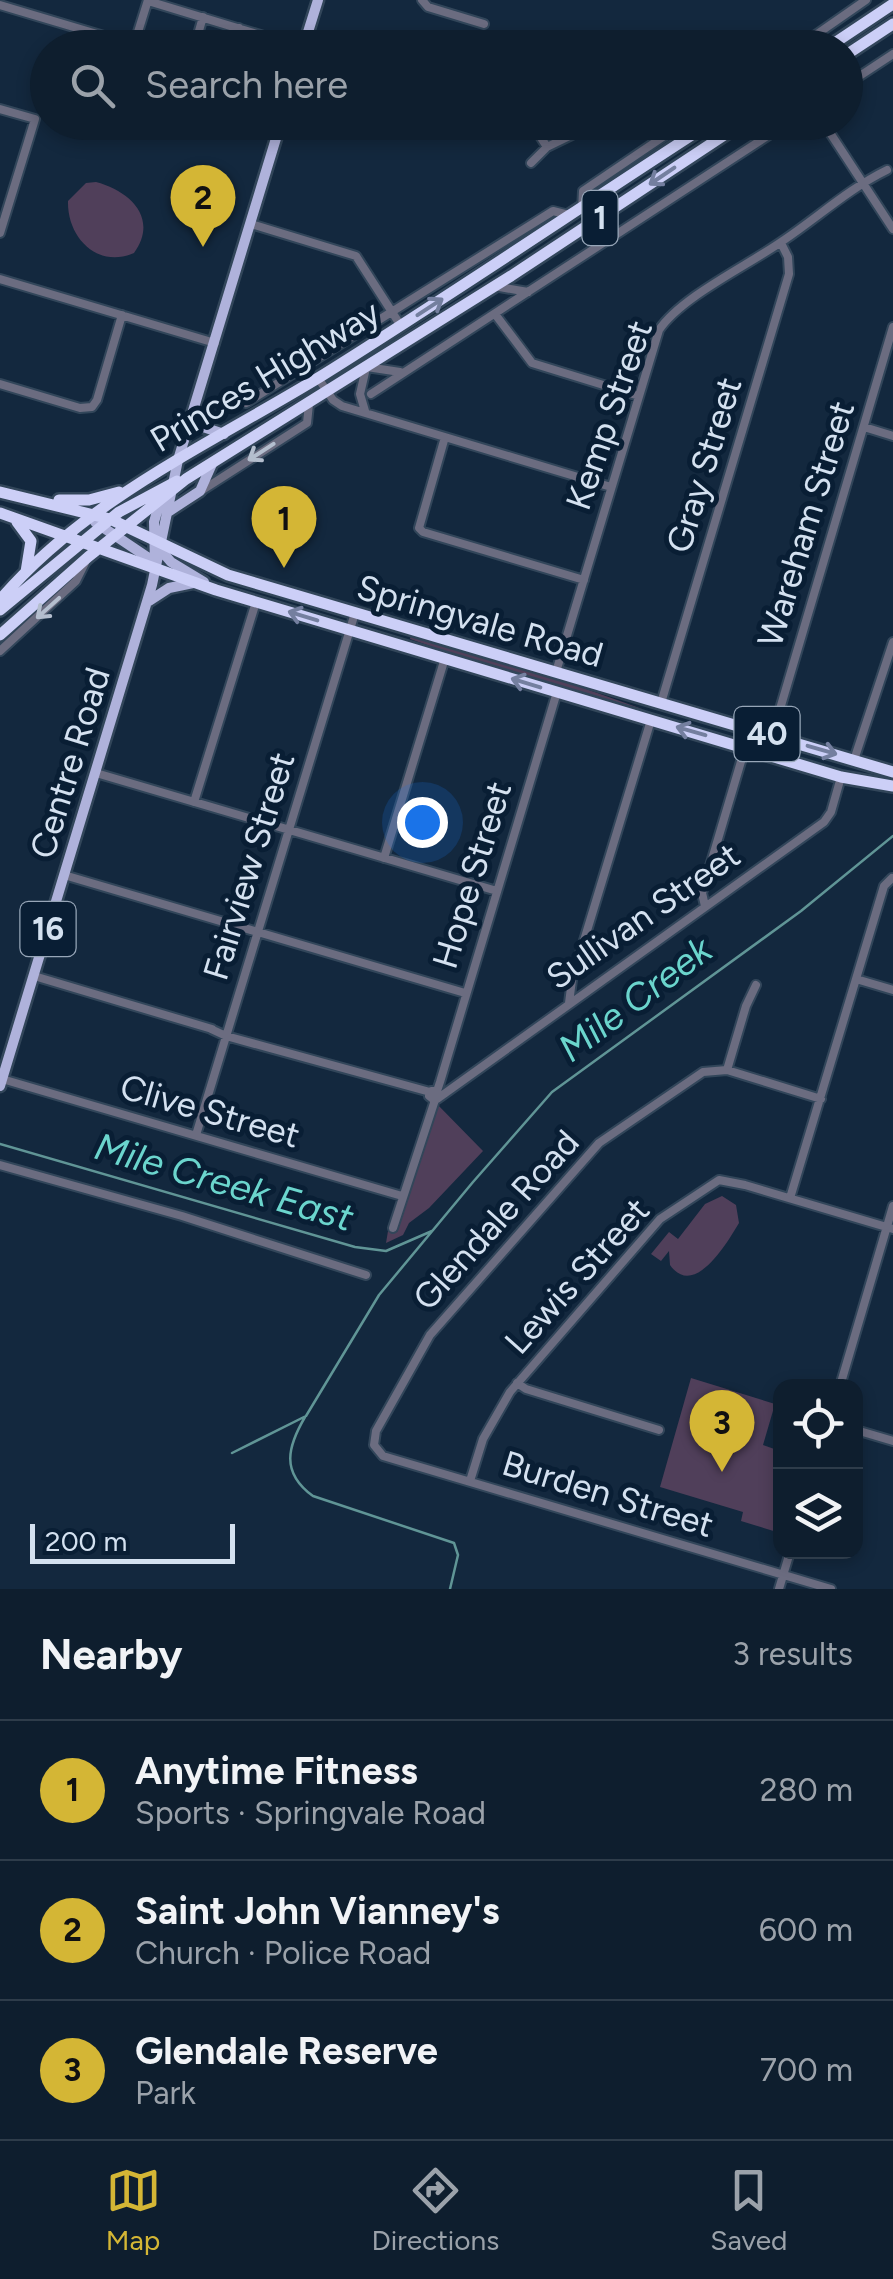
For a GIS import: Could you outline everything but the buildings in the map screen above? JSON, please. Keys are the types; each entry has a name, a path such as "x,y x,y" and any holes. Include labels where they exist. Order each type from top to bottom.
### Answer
{"highway":[{"path":"854,30 893,4"},
{"path":"863,44 893,24"},
{"name":"Princes Highway","path":"0,610 82,542 99,517 130,489 402,326 577,213 646,157 678,140"},
{"name":"Princes Highway","path":"2,594 65,536 212,464 717,140"},
{"name":"Princes Highway","path":"0,635 175,484"},
{"path":"40,500 92,500 130,489"},
{"name":"Springvale Road","path":"0,492 126,526 228,575 893,772"},
{"path":"6,515 26,530 31,541 26,572"},
{"name":"Springvale Road","path":"6,515 216,590 842,777 893,786"},
{"path":"651,720 661,703"}],"main road":[{"path":"309,30 318,0"},
{"name":"16","path":"175,484 178,460 276,140"},
{"path":"194,410 202,427 224,434"},
{"path":"168,512 199,492 212,464"},
{"name":"Centre Road","path":"159,544 175,484"},
{"name":"Centre Road","path":"1,1082 156,570 160,500"},
{"path":"99,517 114,536 149,558 156,570"},
{"path":"159,544 171,562 216,590"},
{"path":"147,602 169,588 194,583"}],"street":[{"path":"139,30 148,0 245,30"},
{"path":"422,0 428,7 484,24"},
{"path":"822,30 866,0"},
{"path":"0,5 82,30"},
{"path":"199,30 203,17"},
{"path":"863,72 893,54"},
{"path":"0,109 30,119"},
{"path":"0,233 30,133"},
{"path":"543,140 547,147"},
{"path":"531,164 547,147 561,140"},
{"name":"Princes Highway","path":"646,157 665,140"},
{"name":"Princes Highway","path":"371,394 761,140"},
{"path":"835,140 893,228"},
{"name":"Kemp Street","path":"556,672 659,330 666,320 890,168"},
{"name":"Princes Highway","path":"246,403 553,211 577,213"},
{"path":"251,224 356,256 402,326"},
{"name":"Gray Street","path":"661,703 790,274 781,243"},
{"path":"0,279 215,343"},
{"path":"494,286 528,292"},
{"path":"495,314 532,363 639,396"},
{"path":"0,384 80,408 92,406 122,315"},
{"name":"Wareham Street","path":"772,736 893,328"},
{"path":"367,368 360,397 367,413"},
{"name":"Princes Highway","path":"367,368 404,372"},
{"path":"318,378 340,405 611,488"},
{"name":"Princes Highway","path":"199,492 306,424 309,404"},
{"path":"864,427 893,436"},
{"path":"445,438 420,528 423,532 584,580"},
{"name":"Princes Highway","path":"0,651 79,579 86,558"},
{"path":"194,802 256,602"},
{"name":"Fairview Street","path":"196,1134 355,613"},
{"path":"854,760 893,642"},
{"path":"384,858 445,658"},
{"name":"Hope Street","path":"393,1228 557,692"},
{"path":"569,1003 568,992 651,720"},
{"path":"705,906 702,892 745,748"},
{"path":"96,773 497,892"},
{"name":"Sullivan Street","path":"434,1095 454,1085 824,822 842,777"},
{"path":"64,876 465,994"},
{"path":"790,1198 884,886 892,878"},
{"path":"575,973 581,994"},
{"path":"34,976 434,1095"},
{"path":"856,979 893,990"},
{"path":"756,985 727,1070 820,1098"},
{"name":"Glendale Road","path":"374,1445 376,1431 430,1335 592,1150 694,1075 727,1070"},
{"name":"Clive Street","path":"1,1082 196,1134 402,1196"},
{"path":"0,1166 182,1216 366,1275"},
{"name":"Lewis Street","path":"470,1481 484,1439 517,1383 660,1219 719,1180 890,1228"},
{"path":"842,1379 890,1228 893,1206"},
{"path":"517,1383 658,1430"},
{"path":"863,1432 893,1441"},
{"name":"Burden Street","path":"374,1445 383,1456 831,1589"},
{"path":"779,1589 788,1559"}],"shaded area":[{"path":"96,182 120,192 137,208 143,228 134,253 108,257 97,253 73,227 68,201 86,183"},
{"path":"411,635 547,675 645,710 490,667 410,639"},
{"path":"436,1103 483,1151 429,1208 409,1223 403,1235 386,1243 388,1231 397,1232"},
{"path":"722,1196 736,1205 739,1223 709,1264 689,1276 679,1274 670,1265 669,1251 661,1261 651,1254 669,1232 678,1239 705,1204"},
{"path":"691,1378 773,1403 763,1445 773,1449 773,1531 741,1521 743,1512 660,1487"}],"waterway":[{"name":"Mile Creek","path":"232,1453 306,1416 379,1295 552,1092 801,911 893,836"},
{"name":"Mile Creek East","path":"0,1144 355,1247 386,1251 432,1231"},
{"path":"305,1417 294,1438 290,1458 295,1478 302,1487 313,1496 454,1543 458,1555 450,1589"}],"place":[{"name":"Saint John Vianney's","path":"203,247"},
{"name":"Anytime Fitness","path":"284,568"},
{"name":"Glendale Reserve","path":"722,1472"}]}
